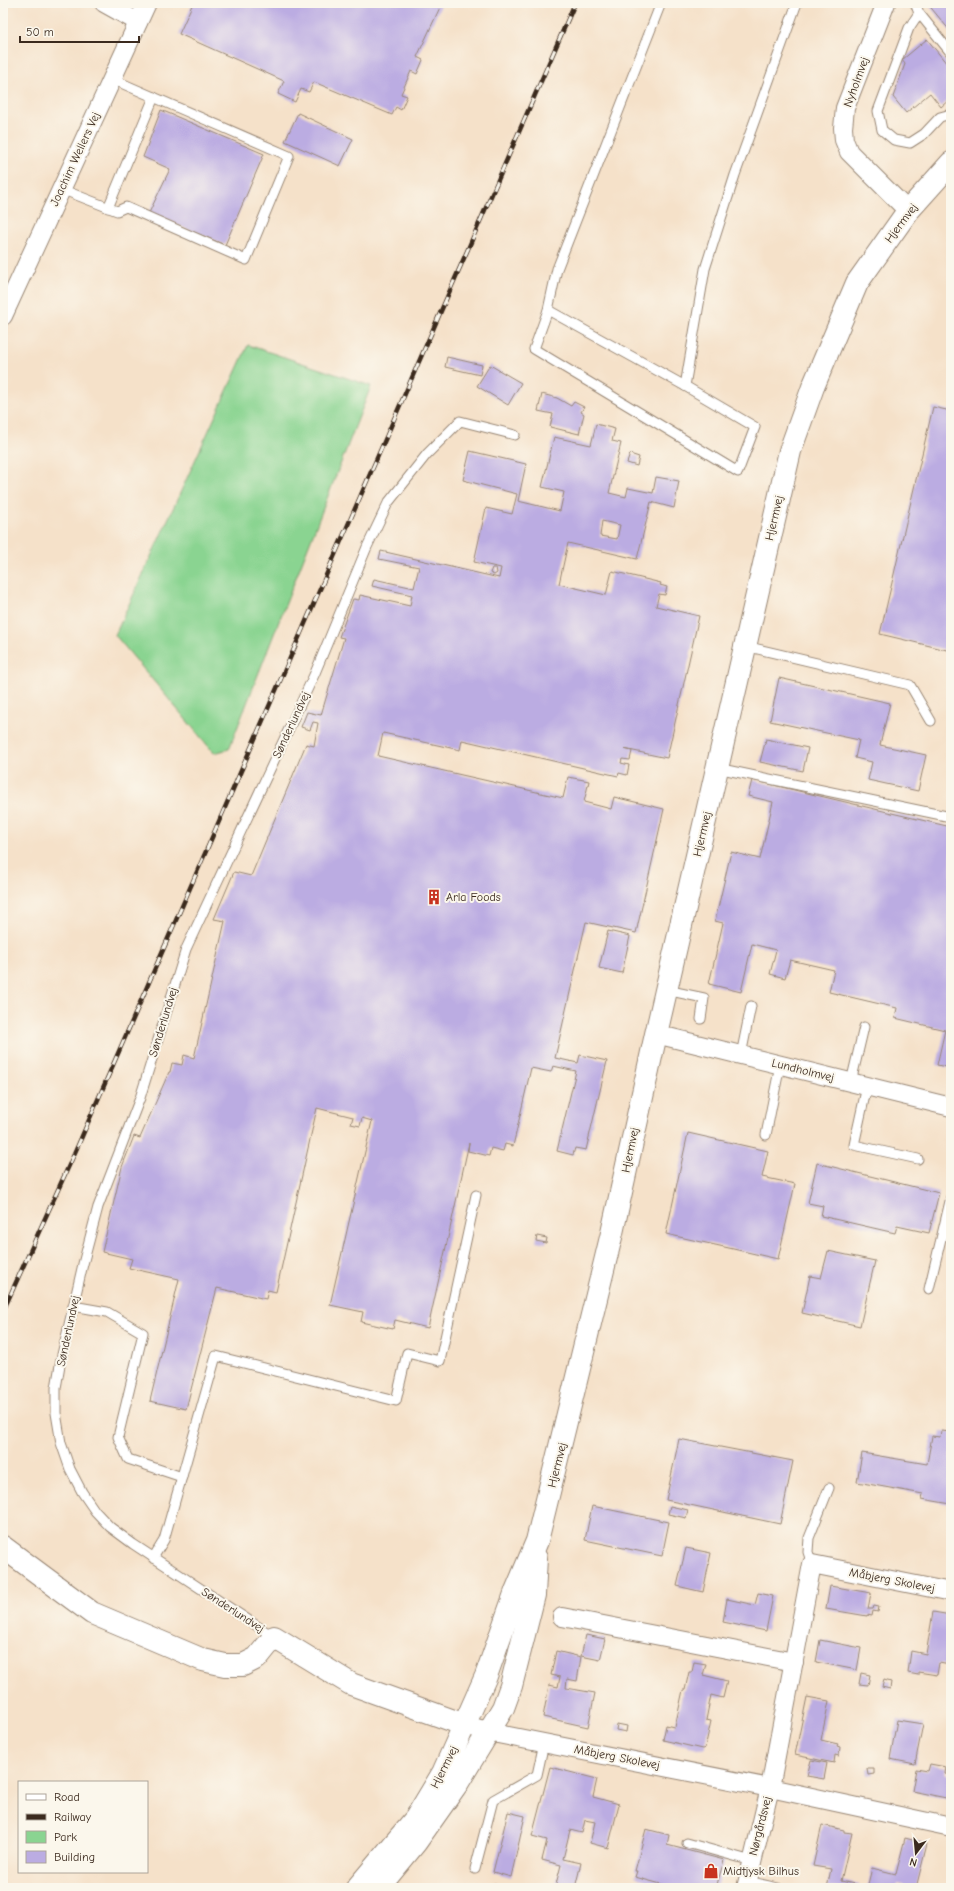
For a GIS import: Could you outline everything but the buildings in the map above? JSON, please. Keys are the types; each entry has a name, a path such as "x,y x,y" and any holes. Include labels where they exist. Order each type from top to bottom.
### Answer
{"street":[{"path":"104,3 138,22"},
{"name":"Joachim Wellers Vej","path":"3,316 147,3"},
{"name":"Nyholmvej","path":"883,4 845,108 843,128 844,140 849,152 908,211"},
{"name":"Hjermvej","path":"378,1888 421,1835 457,1784 489,1732 502,1708 511,1686 534,1595 538,1540 612,1233 666,990 790,451 813,387 858,283 908,211 951,163"},
{"name":"Lundholmvej","path":"656,1034 951,1107"},
{"name":"Hjermvej","path":"357,1888 416,1818 443,1773 486,1676 516,1591 538,1540"},
{"name":"Sønderlundvej","path":"3,1547 92,1613 203,1660 225,1665 243,1665 257,1658 274,1636 351,1684 465,1725"},
{"path":"770,1788 812,1564"},
{"name":"Måbjerg Skolevej","path":"812,1564 951,1592"},
{"path":"562,1617 794,1662"},
{"name":"Måbjerg Skolevej","path":"465,1725 489,1732 770,1788 951,1827"},
{"name":"Nørgårdsvej","path":"746,1884 770,1788"}],"lane":[{"path":"548,310 685,386 755,427 738,472 534,349 548,310 557,269 661,3"},
{"path":"685,386 705,269 735,175 797,3"},
{"path":"915,3 919,13 951,53"},
{"path":"919,13 909,28 878,111 882,130 894,140 910,143 924,134 940,116 951,114"},
{"path":"62,189 117,211 126,207 246,260 289,156 112,79"},
{"path":"108,208 154,97"},
{"name":"Sønderlundvej","path":"274,1636 154,1558 110,1526 95,1511 82,1492 70,1469 61,1443 56,1413 56,1388 73,1306 98,1207 140,1098 186,949 315,674 364,554 388,503 427,454 460,421 516,435"},
{"path":"745,646 910,685 931,721"},
{"path":"717,768 951,817"},
{"path":"666,990 704,998 701,1019"},
{"path":"740,1055 751,1006"},
{"path":"864,1027 854,1145 918,1159"},
{"path":"766,1135 780,1065"},
{"path":"154,1558 164,1540 216,1356 396,1401 407,1354 440,1360 476,1195"},
{"path":"929,1288 951,1197"},
{"path":"73,1306 107,1312 143,1333 118,1437 128,1458 182,1477"},
{"path":"812,1564 808,1552 809,1538 829,1488"},
{"path":"475,1869 493,1800 537,1775 544,1743"},
{"path":"687,1843 752,1860"},
{"path":"746,1884 778,1888"}],"green space":[{"path":"248,345 371,386 229,749 214,753 115,635"}],"railway":[{"path":"3,1311 76,1150 575,3"}],"place":[{"name":"Arla Foods","path":"434,897"},
{"name":"Midtjysk Bilhus","path":"711,1871"}]}
